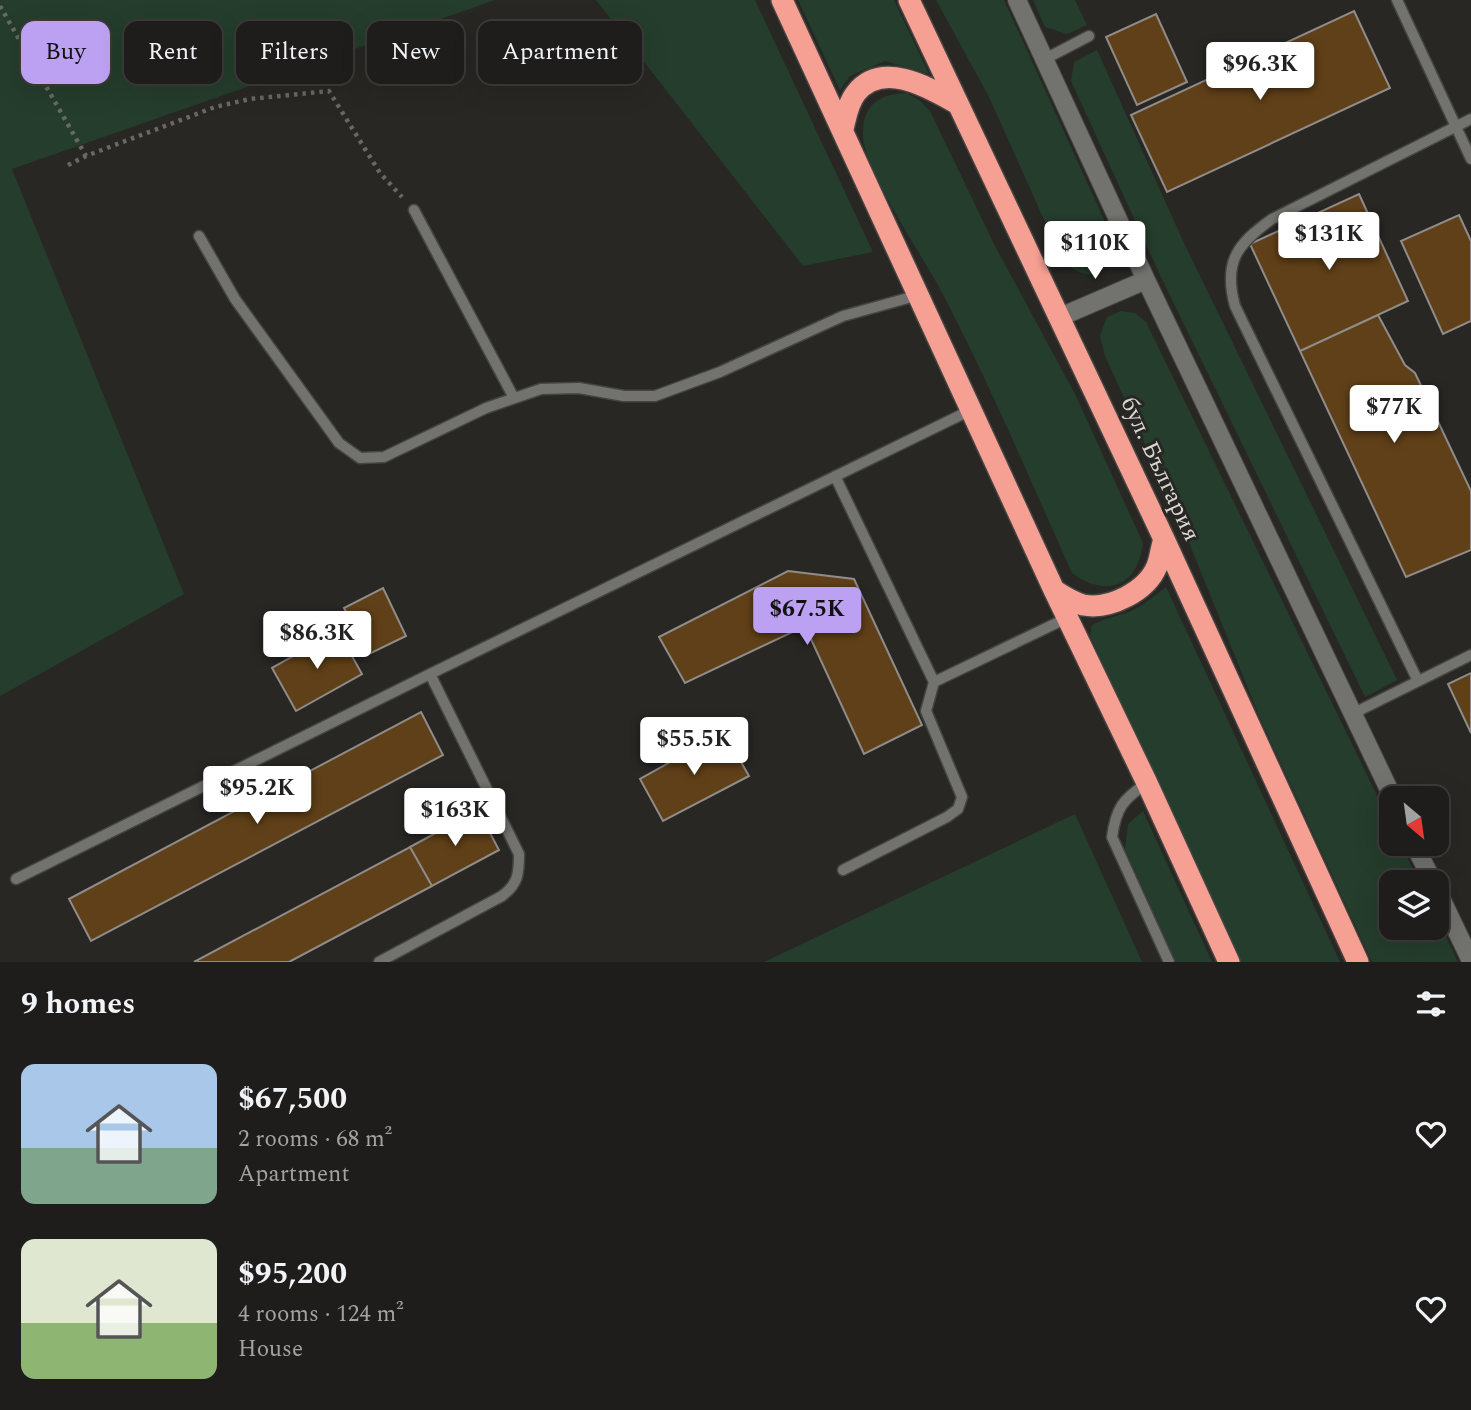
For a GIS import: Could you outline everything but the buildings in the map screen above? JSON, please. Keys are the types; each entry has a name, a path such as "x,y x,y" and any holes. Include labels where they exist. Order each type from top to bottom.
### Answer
{"highway":[{"path":"782,0 1229,962"},
{"name":"бул. България","path":"909,0 1164,539 1358,962"},
{"path":"843,129 850,104 858,91 872,82 888,78 906,79 958,104"},
{"path":"1054,590 1085,605 1109,603 1125,597 1144,585 1156,568 1164,539"}],"street":[{"path":"1017,0 1146,280 1387,786"},
{"path":"1060,317 1146,280"},
{"path":"1449,915 1471,961"}],"lane":[{"path":"1397,0 1471,159"},
{"path":"1045,59 1089,36"},
{"path":"1418,681 1235,306 1230,288 1230,270 1243,242 1272,219 1471,119"},
{"path":"414,211 514,398"},
{"path":"199,236 235,299 339,443 360,458 384,457 486,408 541,389 579,388 624,396 655,396 719,372 843,316 919,295"},
{"path":"16,879 971,410"},
{"path":"835,476 934,682 926,711 962,797 957,809 947,817 843,870"},
{"path":"934,682 1067,618"},
{"path":"1352,715 1471,655"},
{"path":"379,962 502,897 514,887 519,873 519,854 430,674"},
{"path":"1147,783 1128,795 1114,816 1111,837 1169,962"}],"path":[{"path":"0,6 86,156"},
{"path":"68,165 215,107 329,91 380,173 414,211"}],"green space":[{"path":"0,0 495,0 435,21 367,21 367,45 353,50 353,21 236,21 236,84 255,84 12,169 184,594 0,696"},
{"path":"596,0 755,0 873,252 803,266 642,59 642,21 612,21"},
{"path":"798,0 894,0 929,74 885,61 850,76 840,90"},
{"path":"936,0 1004,0 1111,235 1107,258 1098,271 1084,274 1063,262 988,95"},
{"path":"1033,0 1075,0 1087,25 1067,34 1045,27"},
{"path":"1097,50 1183,241 1397,680 1365,697 1160,275 1071,81 1074,62"},
{"path":"906,93 919,100 930,111 995,246 1075,394 1143,543 1135,570 1118,584 1097,585 1072,573 957,322 872,168 863,135 865,116 880,99"},
{"path":"1121,311 1135,313 1146,322 1379,799 1379,856 1407,856 1413,870 1379,870 1379,940 1448,940 1458,962 1372,962 1260,718 1181,523 1105,356 1100,336 1107,317"},
{"path":"1166,587 1340,962 1241,962 1090,636 1092,625 1135,609"},
{"path":"1143,811 1212,962 1176,962 1125,849 1128,824"},
{"path":"1075,814 1142,962 764,962"}]}
